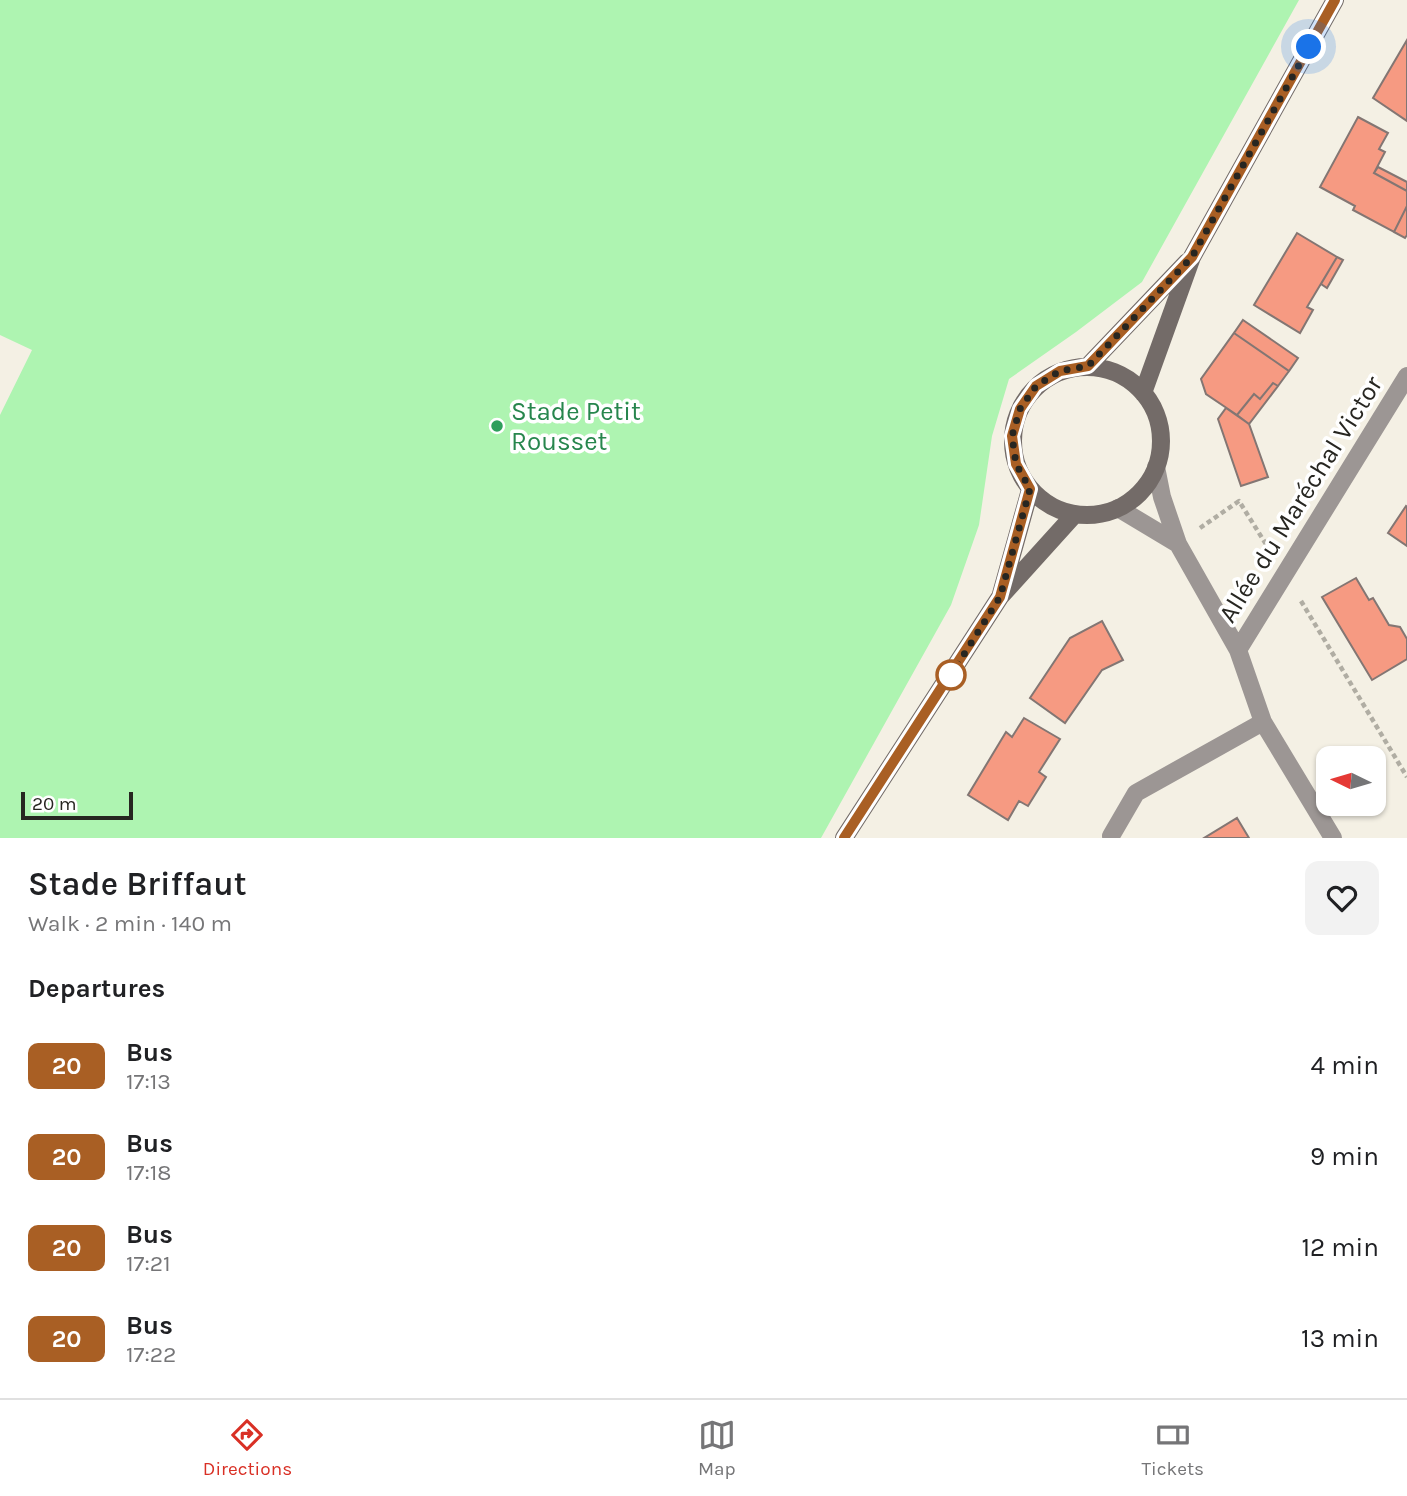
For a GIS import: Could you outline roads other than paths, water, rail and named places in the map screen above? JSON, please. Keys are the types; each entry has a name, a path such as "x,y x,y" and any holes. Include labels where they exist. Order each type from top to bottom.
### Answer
{"street":[{"path":"1143,393 1192,257 1335,0"},
{"path":"1088,366 1192,257"},
{"path":"1088,366 1109,370 1128,378 1143,393 1154,409 1160,428 1160,448 1156,467 1141,491 1118,508 1097,514 1075,514 1050,506 1030,489 1016,464 1012,436 1020,409 1036,386 1060,371 1088,366"},
{"name":"Allée du Maréchal Victor","path":"1238,650 1407,376"},
{"path":"1156,467 1162,497 1178,544 1238,650 1263,722 1333,838"},
{"path":"1000,597 1030,489"},
{"path":"1118,508 1178,544"},
{"path":"844,838 1000,597 1075,514"},
{"path":"1111,836 1136,793 1263,722"}],"place":[{"name":"Stade Petit Rousset","path":"497,426"}]}
